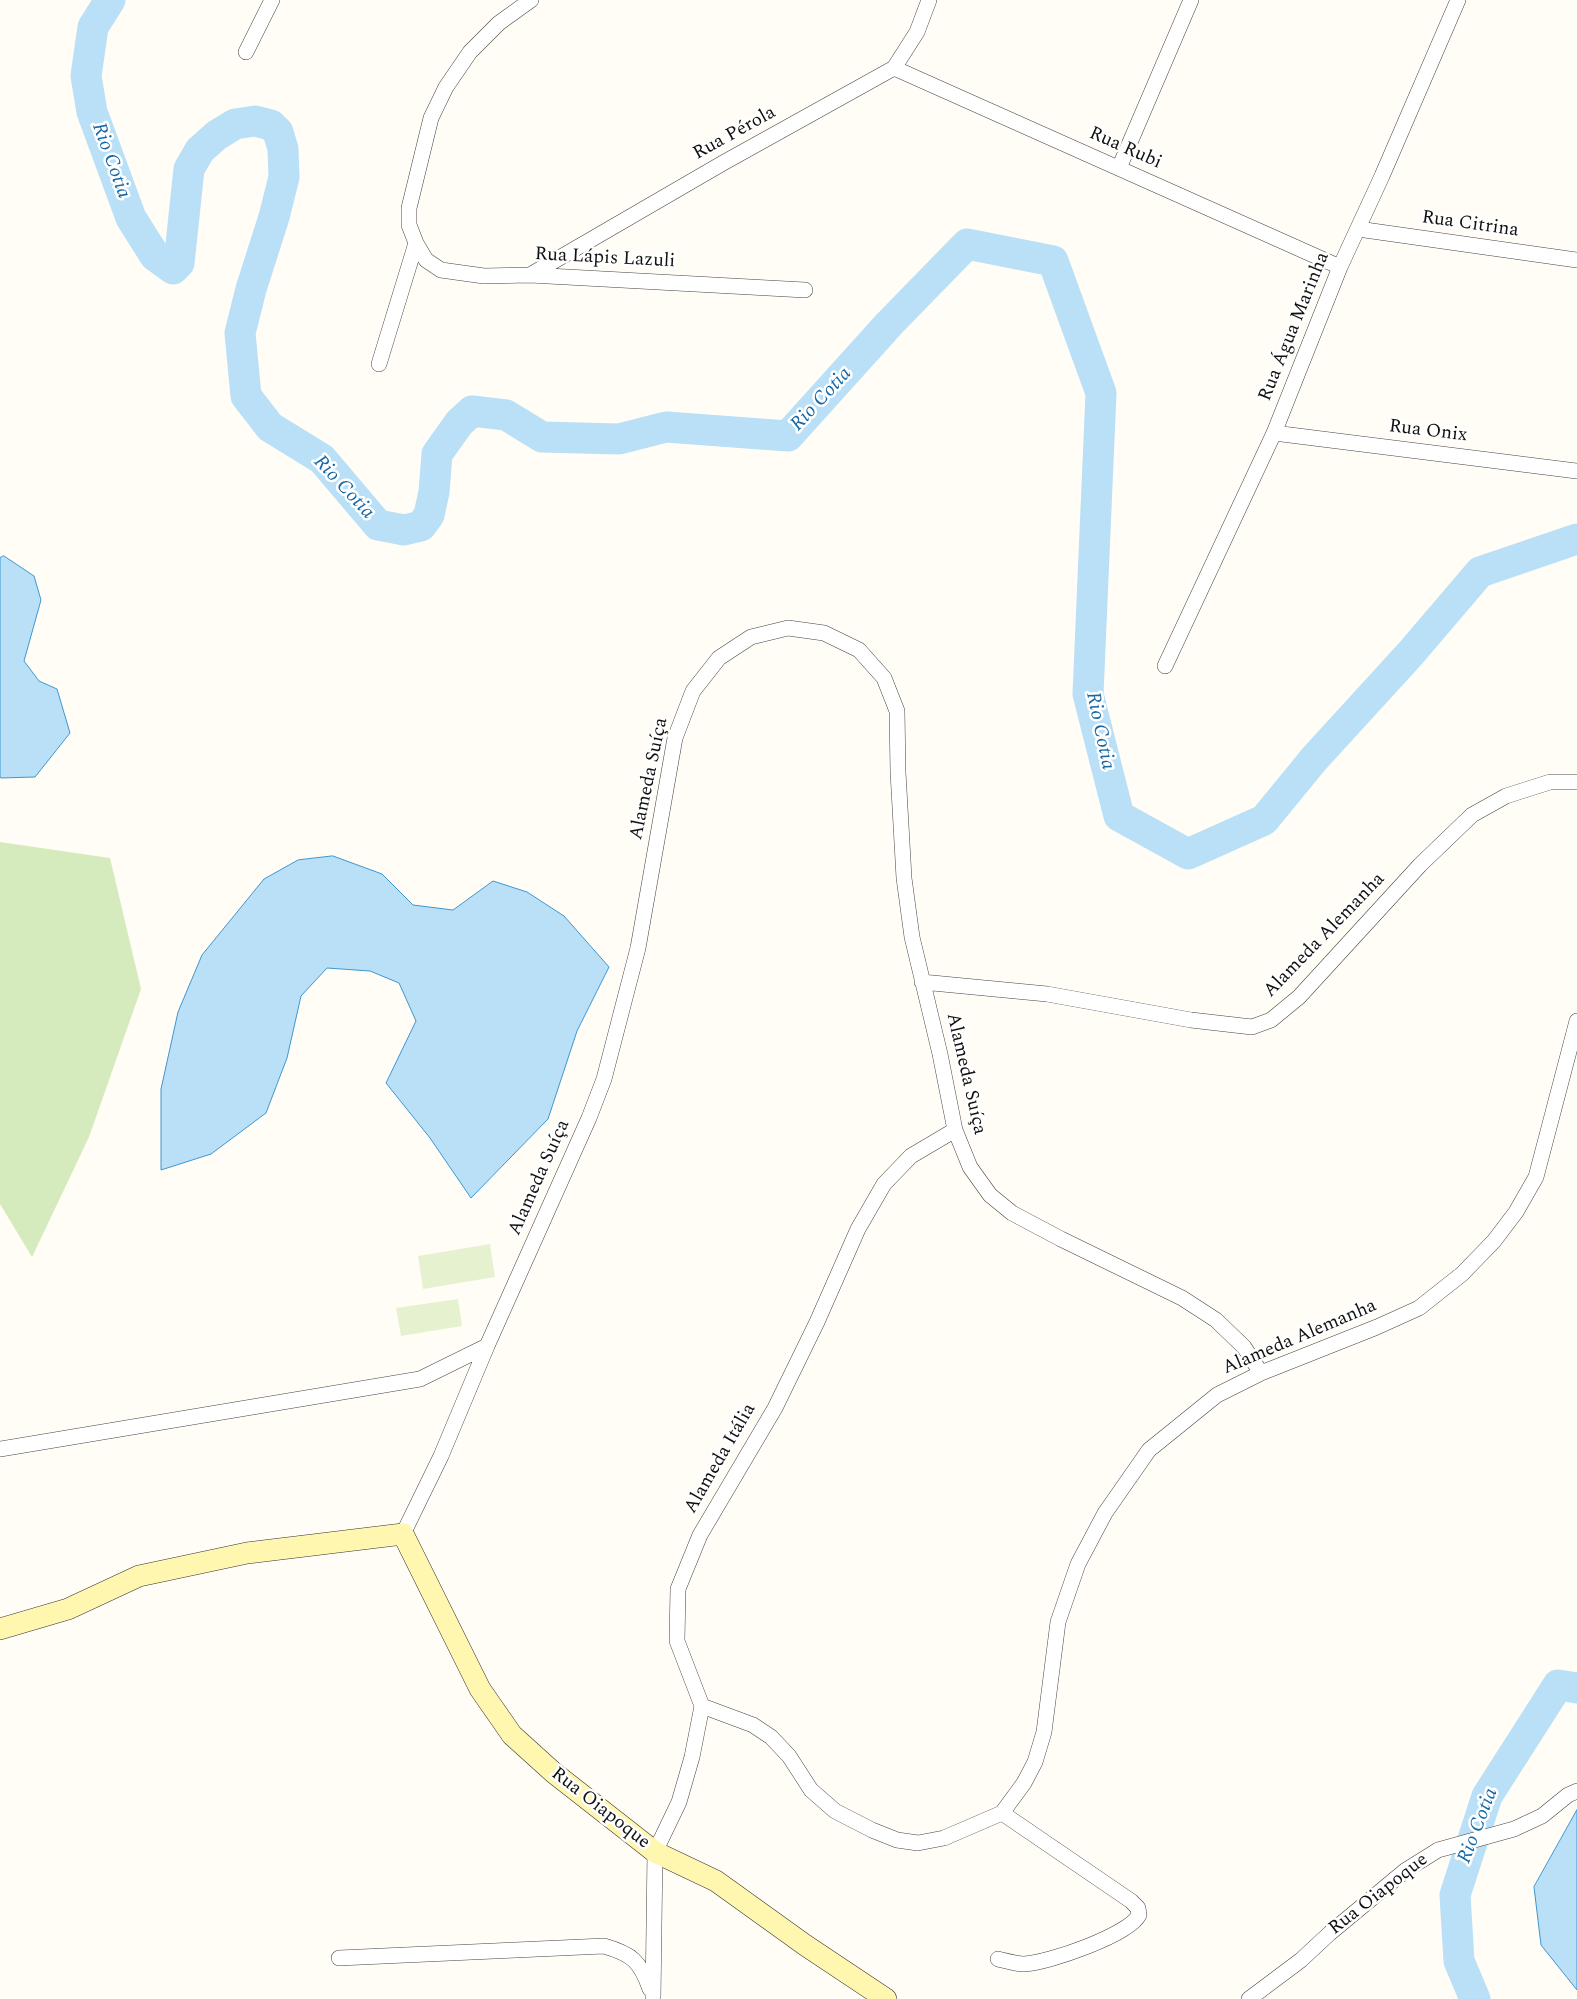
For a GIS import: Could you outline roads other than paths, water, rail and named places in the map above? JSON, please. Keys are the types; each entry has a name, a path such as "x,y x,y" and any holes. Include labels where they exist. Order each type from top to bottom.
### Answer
{"street":[{"path":"246,52 272,0"},
{"path":"380,364 416,243 409,225 409,208 430,118 446,87 470,52 499,22 530,0"},
{"name":"Rua Pérola","path":"530,275 723,163 894,68 917,32 929,0"},
{"path":"1119,168 1191,0"},
{"name":"Rua Água Marinha","path":"1165,666 1274,433 1340,267 1458,0"},
{"name":"Rua Rubi","path":"894,68 1340,267"},
{"name":"Rua Citrina","path":"1358,229 1577,260"},
{"name":"Rua Lápis Lazuli","path":"416,243 426,260 441,270 484,276 530,275 805,290"},
{"name":"Rua Onix","path":"1274,433 1577,471"},
{"name":"Alameda Suíça","path":"403,1534 441,1456 487,1346 585,1128 604,1080 638,948 678,730 693,691 718,658 751,637 788,628 824,633 859,650 884,678 897,711 898,772 904,878 912,937 940,1054 955,1130 970,1167 990,1195 1012,1213 1060,1239 1182,1298 1216,1320 1244,1347 1261,1373"},
{"name":"Alameda Alemanha","path":"922,982 1047,994 1191,1020 1252,1027 1271,1020 1299,997 1420,865 1472,814 1506,796 1550,782 1577,782"},
{"name":"Alameda Alemanha","path":"1002,1813 1024,1783 1035,1762 1044,1732 1058,1622 1078,1564 1105,1513 1148,1450 1217,1395 1261,1373 1377,1327 1418,1308 1462,1274 1494,1241 1516,1212 1536,1176 1577,1021"},
{"name":"Alameda Itália","path":"702,1706 677,1641 678,1589 700,1535 774,1408 817,1322 858,1229 884,1184 911,1156 955,1130"},
{"path":"0,1449 420,1379 487,1346"},
{"path":"0,1629 68,1610 139,1576 247,1553 403,1534"},
{"name":"Rua Oiapoque","path":"403,1534 480,1689 512,1735 554,1773 654,1852 716,1881 805,1945 886,1999"},
{"path":"652,1998 654,1852 679,1802 692,1757 702,1706 753,1726 771,1737 789,1756 811,1790 835,1811 872,1830 897,1840 918,1843 944,1838 1002,1813 1131,1901 1138,1908 1139,1915 1131,1926 1064,1957 1023,1964 998,1959"},
{"name":"Rua Oiapoque","path":"1249,1999 1300,1960 1406,1870 1438,1850 1514,1829 1542,1816 1568,1795 1577,1791"},
{"path":"340,1958 604,1946 624,1952 638,1962 646,1976 652,1998"}],"water":[{"path":"4,556 34,576 41,600 24,661 39,681 57,689 70,733 35,777 0,777 0,558"},
{"path":"333,856 382,874 413,905 453,910 493,881 527,892 564,916 609,967 577,1031 548,1119 471,1198 430,1138 386,1083 416,1021 399,983 370,971 327,968 301,996 287,1058 266,1113 211,1154 161,1170 161,1089 178,1012 202,955 264,879 298,860"},
{"path":"1577,1810 1577,1990 1541,1945 1534,1887"}],"waterway":[{"name":"Rio Cotia","path":"110,0 93,27 86,76 92,112 131,218 155,256 173,269 179,263 189,169 200,150 217,135 235,124 255,121 271,125 278,132 283,149 284,177 240,333 246,396 270,427 322,459 378,525 404,530 421,526 429,515 434,492 437,454 459,423 472,411 506,415 542,437 619,439 666,427 788,436 889,324 967,244 1053,261 1101,393 1088,694 1119,816 1188,854 1264,820 1314,759 1410,654 1480,572 1577,539"},
{"name":"Rio Cotia","path":"1475,1999 1459,1961 1455,1895 1487,1796 1558,1685 1577,1688"}]}
